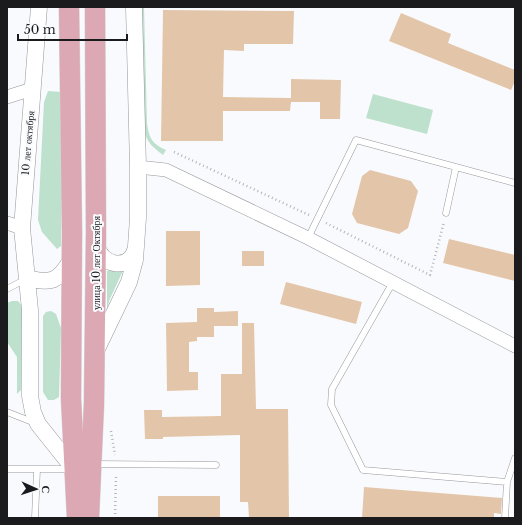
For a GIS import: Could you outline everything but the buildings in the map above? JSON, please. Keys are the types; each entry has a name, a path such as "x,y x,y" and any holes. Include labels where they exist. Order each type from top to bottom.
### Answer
{"main road":[{"name":"улица 10 лет Октября","path":"69,7 71,399 89,518"},
{"name":"улица 10 лет Октября","path":"76,518 82,467 94,404 96,243 95,7"}],"street":[{"name":"10 лет октября","path":"38,424 33,412 30,396 30,310 27,278 14,226 32,89 39,7"},
{"path":"95,353 129,282 135,260 137,244 138,167 134,7"},
{"path":"7,97 32,89"},
{"path":"138,167 166,170 308,238 515,346"},
{"path":"96,243 102,258 108,262 116,264 131,258 135,252 137,244"},
{"path":"27,278 41,282 50,282 58,278 71,260"},
{"path":"38,424 82,467"}],"lane":[{"path":"308,238 356,140 515,183"},
{"path":"446,213 456,167"},
{"path":"7,288 27,278"},
{"path":"393,282 332,389 331,405 363,470 507,482"},
{"path":"7,412 38,424"},
{"path":"505,518 507,482 515,458"},
{"path":"7,469 82,467 116,464 216,465"},
{"path":"36,518 37,469"}],"path":[{"path":"174,152 317,218 430,275 446,213"},
{"path":"111,430 116,464 115,518"}],"green space":[{"path":"140,7 144,7 147,123 150,137 154,143 166,150 163,155 149,141 144,130"},
{"path":"48,91 61,92 61,246 57,249 42,232 38,220 44,102"},
{"path":"373,94 433,110 427,134 366,118"},
{"path":"126,264 109,301 107,311 107,271"},
{"path":"18,301 22,306 21,390 17,394 17,357 7,342 7,303"},
{"path":"51,311 56,314 61,328 59,397 54,400 48,400 43,392 43,316 46,312"}]}
